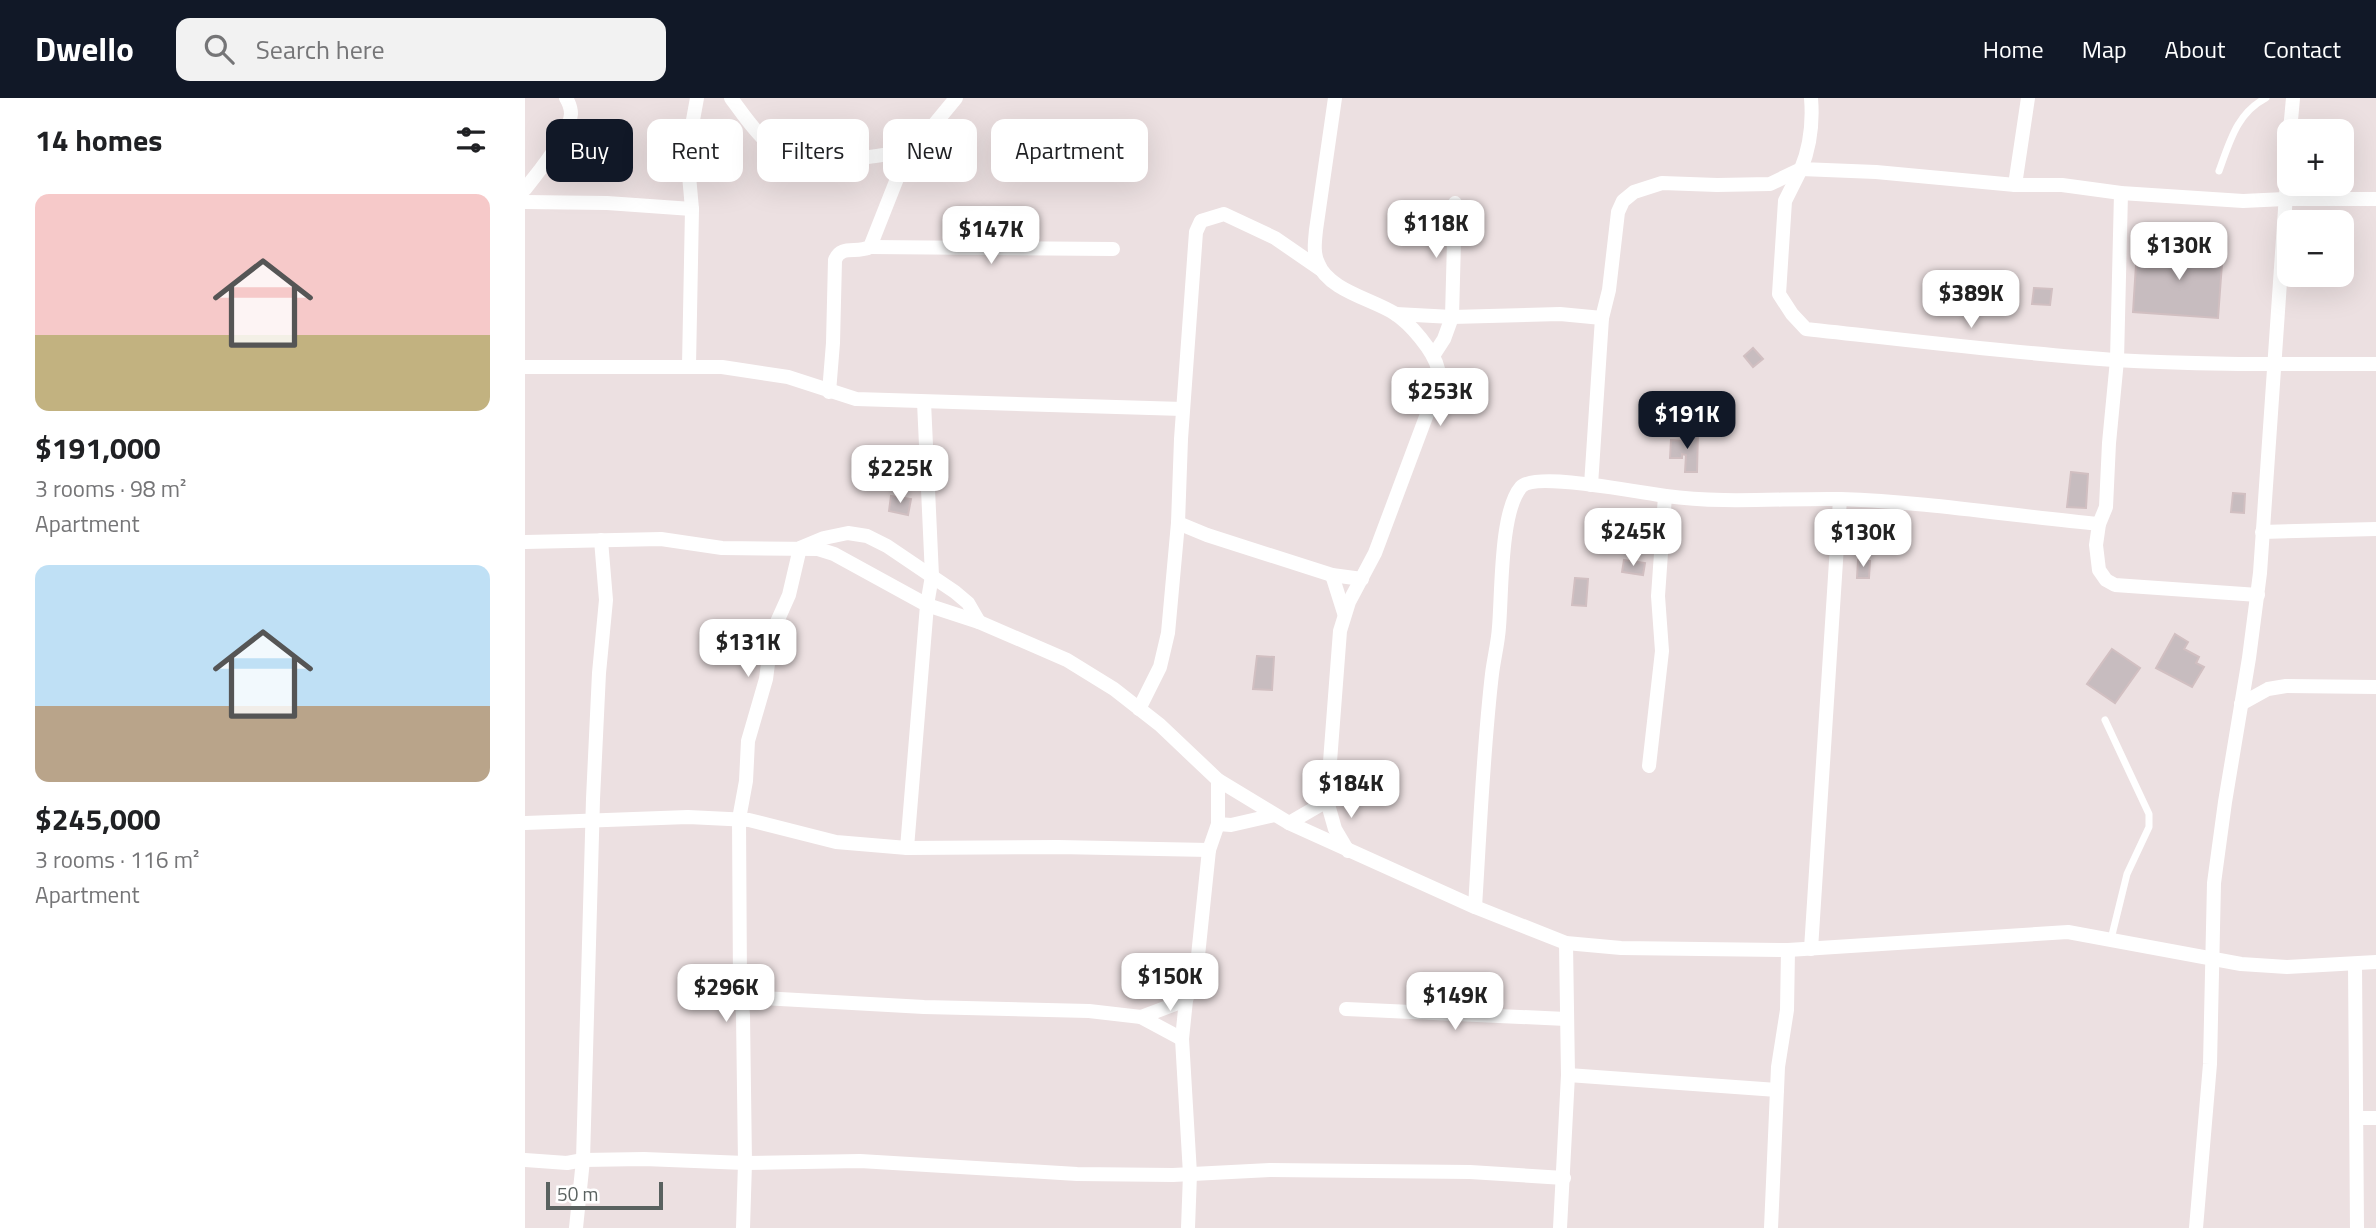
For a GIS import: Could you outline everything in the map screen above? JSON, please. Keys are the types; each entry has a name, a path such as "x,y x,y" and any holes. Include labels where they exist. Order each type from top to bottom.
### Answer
{"street":[{"path":"525,189 544,165 569,122 571,107 566,98"},
{"path":"689,366 692,209 687,153 697,98"},
{"path":"731,98 751,126 771,146 797,158 832,161 883,154"},
{"path":"941,119 956,98"},
{"path":"1321,270 1317,261 1315,239 1335,98"},
{"path":"1811,98 1807,154 1785,201 1779,294 1806,329 2023,353 2117,360 2274,364 2376,363"},
{"path":"2015,185 2028,98"},
{"path":"2291,119 2293,98"},
{"path":"1591,485 1602,318 1609,290 1618,212 1623,201 1634,192 1662,183 1717,186 1770,184 1801,169 1876,172 2015,185 2062,185 2121,194 2243,201 2376,199"},
{"path":"870,247 896,182"},
{"path":"2121,194 2117,360 2106,507 2099,524 2099,570 2106,580 2115,585 2257,594"},
{"path":"2196,1228 2210,1064 2214,883 2257,594 2281,290 2285,196"},
{"path":"525,202 607,203 692,209"},
{"path":"1433,356 1444,339 1452,317 1455,203"},
{"path":"1139,709 1160,667 1168,633 1178,523 1196,232 1201,221 1224,214 1275,238 1345,290 1396,314 1421,339 1433,356 1438,371 1436,390 1375,553 1344,613 1340,631 1327,801 1335,829 1348,851"},
{"path":"829,392 835,260 841,251 864,250 870,247 1113,249"},
{"path":"1396,314 1452,317 1560,314 1602,318"},
{"path":"525,367 722,367 787,377 856,399 1183,409"},
{"path":"907,848 927,605 932,576 924,402"},
{"path":"1475,907 1486,733 1499,631 1510,507 1523,485 1533,481 1556,481 1695,500 1840,499 1929,504 2099,524"},
{"path":"1649,766 1662,651 1658,596 1664,496"},
{"path":"1811,948 1840,499"},
{"path":"1178,523 1332,575 1362,579"},
{"path":"2262,531 2376,530"},
{"path":"800,548 824,537 848,533 867,536 887,546 968,603 979,622"},
{"path":"525,542 661,539 722,548 800,548 818,549 834,554 927,605 979,622 1067,660 1114,689 1160,726 1218,780 1289,823 1475,907 1566,943 1621,948 1788,950 2069,932 2242,964 2287,967 2376,962"},
{"path":"576,1228 583,1160 592,821 599,673 606,600 601,540"},
{"path":"743,1228 745,1163 739,819 746,781 748,741 766,679 772,634 789,595 800,548"},
{"path":"1332,575 1344,613"},
{"path":"2247,672 2268,689"},
{"path":"2241,704 2268,689 2329,685 2376,687"},
{"path":"1188,1228 1190,1174 1182,1039 1186,1000 1196,975 1209,850 1218,824 1218,780"},
{"path":"1289,823 1327,801"},
{"path":"1218,824 1231,825 1275,815"},
{"path":"525,823 688,817 739,819 836,842 907,848 1209,850"},
{"path":"1560,1228 1568,1075 1566,943"},
{"path":"1771,1228 1778,1067 1787,1010 1788,950"},
{"path":"2355,964 2357,1228"},
{"path":"740,984 760,998 924,1007 1089,1011 1141,1017 1182,1039"},
{"path":"743,1015 760,998"},
{"path":"1141,1017 1186,1000"},
{"path":"1346,1009 1566,1019"},
{"path":"1568,1075 1777,1090"},
{"path":"2357,1118 2376,1118"},
{"path":"525,1160 567,1163 583,1160 644,1159 745,1163 860,1161 1077,1174 1173,1175 1270,1170 1430,1172 1564,1178"}],"lane":[{"path":"2220,171 2240,119 2254,104 2266,98"},
{"path":"2105,720 2149,814 2149,827 2127,874 2111,939"}],"building":[{"path":"2166,246 2223,250 2218,318 2133,312 2137,249 2166,251"},
{"path":"2034,288 2052,289 2050,305 2032,304"},
{"path":"1753,348 1763,359 1753,367 1744,356"},
{"path":"1687,431 1698,431 1697,472 1685,472 1686,455 1682,454 1682,458 1670,458 1671,440 1686,441"},
{"path":"2071,472 2088,474 2086,508 2067,507"},
{"path":"2233,493 2245,494 2244,513 2231,512"},
{"path":"891,496 911,499 908,515 889,511"},
{"path":"1624,560 1645,563 1643,575 1622,572"},
{"path":"1858,560 1870,561 1869,578 1857,578"},
{"path":"1575,578 1588,579 1586,606 1572,605"},
{"path":"2175,634 2188,642 2184,649 2199,657 2196,663 2204,667 2192,687 2156,668"},
{"path":"2112,649 2140,668 2115,703 2087,684"},
{"path":"1257,656 1274,657 1272,690 1253,689"}]}
